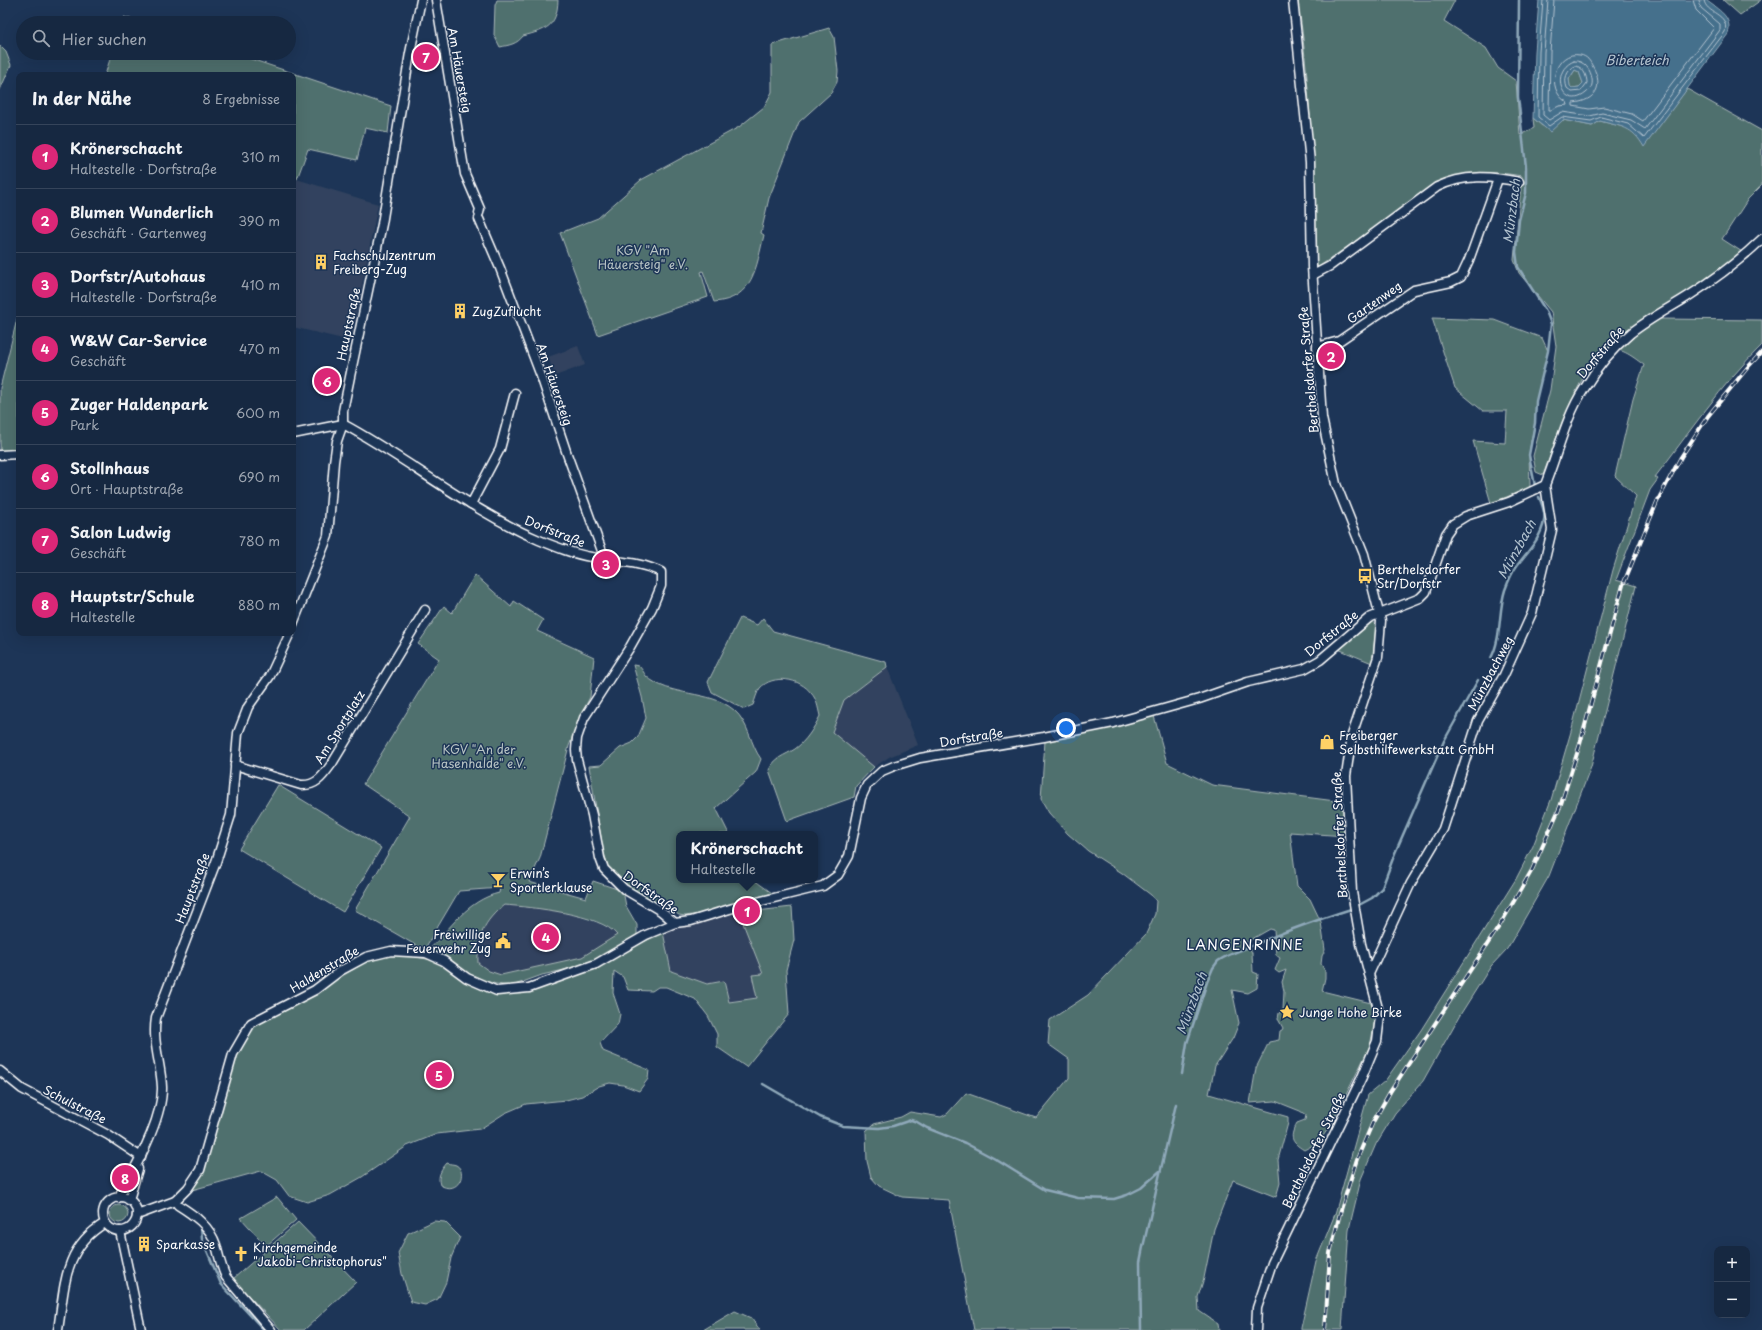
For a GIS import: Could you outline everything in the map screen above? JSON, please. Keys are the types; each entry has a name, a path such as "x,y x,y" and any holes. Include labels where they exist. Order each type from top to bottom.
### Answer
{"street":[{"name":"Hauptstraße","path":"296,616 328,536 337,442 343,424 352,367 382,224 410,52 421,0"},
{"name":"Am Häuersteig","path":"436,0 465,174 480,209 479,216 541,376 602,551 603,559"},
{"name":"Berthelsdorfer Straße","path":"1256,1330 1257,1308 1272,1263 1360,1082 1376,1046 1380,1029 1380,1016 1361,944 1352,892 1346,776 1352,735 1378,657 1382,631 1380,613 1364,554 1336,484 1322,418 1313,275 1310,162 1293,0"},
{"path":"1313,275 1330,266 1437,187 1450,181 1466,177 1482,177 1519,182"},
{"name":"Gartenweg","path":"1317,347 1339,341 1414,290 1451,282 1461,277 1469,260 1498,179"},
{"name":"Dorfstraße","path":"343,424 471,504 537,539 568,552 651,566 662,572 661,586 652,608 634,640 584,718 577,738 577,760 592,815 600,858 604,869 624,889 661,911 674,923 691,921 746,905 824,886 830,882 838,875 849,856 859,805 867,785 882,771 920,758 1044,737 1113,723 1199,699 1248,682 1304,669 1320,660 1369,618 1420,598 1426,592 1446,534 1452,524 1466,516 1530,493 1542,487 1572,410 1587,384 1630,334 1708,283 1742,258 1762,239"},
{"path":"471,504 500,449 514,393"},
{"path":"296,433 343,424"},
{"path":"0,455 16,454"},
{"name":"Münzbachweg","path":"1369,974 1411,883 1442,829 1478,721 1504,675 1532,613 1552,530 1542,487"},
{"name":"Am Sportplatz","path":"235,765 301,785 315,783 333,762 425,610"},
{"name":"Hauptstraße","path":"128,1200 141,1156 161,1106 162,1086 154,1029 156,1018 216,862 231,815 238,733 248,707 270,676 289,636"},
{"name":"Haldenstraße","path":"137,1215 175,1201 188,1188 200,1170 233,1054 251,1023 315,990 340,971 366,957 391,951 426,952 467,978 498,991 529,988 596,964 646,935 674,923"},
{"name":"Schulstraße","path":"0,1071 22,1089 108,1134 141,1156"},
{"name":"Hauptstraße","path":"118,1198 141,1156"},
{"path":"118,1198 128,1200 135,1207 137,1215 135,1221 131,1227 120,1232 111,1229 105,1223 103,1216 104,1208 110,1201 118,1198"},
{"path":"175,1201 178,1205 203,1223 216,1244 221,1268 226,1278 271,1330"},
{"path":"58,1330 70,1261 83,1240 93,1230 105,1223"},
{"path":"120,1232 141,1330"}],"shaded area":[{"path":"296,179 378,204 351,341 296,328"},
{"path":"578,346 585,365 555,376 548,357"},
{"path":"887,667 918,745 889,757 874,767 832,732 844,700"},
{"path":"504,905 542,908 563,912 598,923 618,935 582,957 501,975 489,971 478,963 477,952 484,928 491,916"},
{"path":"739,913 763,974 753,975 757,998 729,1002 724,981 707,984 671,971 663,932"}],"green space":[{"path":"497,0 558,0 553,22 549,26 538,32 523,36 513,44 500,47 494,35 495,5"},
{"path":"1298,0 1455,0 1444,21 1486,48 1498,68 1516,81 1520,135 1534,128 1533,118 1542,126 1563,120 1592,126 1600,121 1628,128 1637,135 1644,146 1687,89 1762,131 1762,185 1748,199 1722,239 1750,257 1684,305 1658,319 1762,320 1762,345 1719,392 1655,477 1658,479 1650,490 1616,580 1636,586 1591,767 1549,876 1507,949 1491,966 1460,1015 1423,1081 1395,1113 1376,1144 1361,1179 1349,1229 1342,1330 1301,1330 1316,1261 1335,1214 1368,1095 1385,1081 1421,1030 1516,879 1533,846 1551,800 1572,728 1613,570 1636,496 1615,476 1633,399 1644,365 1628,354 1614,349 1609,350 1599,356 1589,369 1570,405 1543,475 1536,472 1533,456 1550,390 1556,346 1551,312 1519,273 1514,260 1522,176 1500,173 1478,173 1447,179 1437,184 1317,268 1309,100"},
{"path":"1723,0 1761,0 1740,15"},
{"name":"KGV \"Am Häuersteig\" e.V.","path":"829,28 834,37 838,71 837,82 831,93 799,122 769,198 761,233 764,235 758,259 751,279 745,288 738,295 727,300 714,302 703,271 701,272 708,297 598,335 560,233 598,218 641,180 739,127 764,107 772,92 772,45"},
{"path":"0,46 6,52 11,65 0,90"},
{"path":"110,60 254,60 290,72 106,72"},
{"path":"1575,70 1579,72 1583,83 1579,87 1572,88 1570,87 1569,79"},
{"path":"296,74 391,106 388,133 365,128 357,160 308,149 297,179"},
{"path":"1432,318 1494,320 1542,338 1548,351 1536,401 1535,423 1529,455 1530,486 1527,489 1491,503 1473,441 1505,443 1507,411 1483,411 1455,388"},
{"path":"16,323 16,452 0,455 0,388"},
{"name":"KGV \"An der Hasenhalde\" e.V.","path":"475,575 511,607 514,601 543,620 537,631 594,657 590,697 569,746 540,858 529,882 586,898 593,881 623,891 626,906 637,925 637,935 594,963 542,975 512,986 496,984 469,976 429,950 452,924 469,908 488,897 499,893 500,888 459,891 424,950 355,910 410,816 363,784 439,659 418,644 444,606 452,613","holes":["504,905 565,913 581,917 609,928 617,935 582,957 501,975 489,971 478,963 479,945 483,930 491,917"]},
{"path":"740,618 757,625 763,618 773,631 886,662 887,667 844,700 832,732 874,767 856,786 854,797 787,821 769,770 777,759 795,749 806,738 820,716 819,710 813,695 806,688 793,681 779,679 765,684 760,688 753,705 744,709 712,692 708,682"},
{"path":"1373,621 1376,627 1372,663 1338,649 1370,622"},
{"path":"633,665 639,666 646,676 666,688 713,699 724,703 734,710 743,721 761,759 756,772 716,808 728,831 676,831 676,883 758,883 772,893 699,914 685,916 679,915 664,906 662,908 627,885 608,867 603,849 589,766 601,765 620,748 632,743 638,737 646,718"},
{"path":"1154,716 1167,763 1212,785 1343,802 1345,836 1290,832 1297,886 1310,899 1321,922 1325,950 1322,956 1321,964 1325,971 1322,991 1371,1003 1375,1020 1370,1046 1332,1123 1319,1142 1304,1150 1294,1142 1292,1136 1297,1123 1305,1120 1306,1115 1275,1101 1250,1103 1256,1068 1269,1042 1279,1040 1280,1031 1283,1028 1278,1019 1279,1013 1283,1010 1284,991 1282,982 1286,970 1279,973 1275,970 1280,958 1276,955 1274,930 1270,929 1247,942 1252,953 1253,972 1258,974 1257,988 1248,993 1232,990 1239,1023 1233,1038 1215,1066 1209,1094 1288,1117 1288,1123 1278,1160 1280,1183 1276,1197 1233,1180 1214,1229 1204,1278 1198,1297 1199,1311 1218,1324 1219,1330 974,1330 949,1200 902,1197 879,1186 871,1177 867,1161 866,1131 874,1124 901,1117 910,1112 941,1117 947,1114 966,1093 1036,1118 1069,1078 1069,1059 1048,1044 1050,1020 1088,995 1146,934 1155,914 1156,901 1151,895 1122,873 1088,851 1068,834 1049,813 1041,799 1045,741"},
{"path":"278,785 381,848 343,912 239,849"},
{"path":"792,907 794,940 786,970 789,1014 746,1067 717,1047 717,1034 708,1016 695,999 666,987 658,987 652,991 628,990 623,977 614,971 613,993 620,1014 618,1024 600,1043 603,1051 649,1070 648,1079 639,1091 623,1085 610,1083 599,1086 582,1096 566,1100 526,1104 505,1113 480,1129 437,1134 407,1146 362,1177 330,1195 307,1202 289,1196 277,1180 261,1171 192,1190 204,1171 235,1056 253,1025 366,962 392,955 416,957 443,962 497,992 529,989 612,958 663,932 671,971 707,984 724,981 729,1002 757,998 752,975 763,974 739,913"},
{"path":"447,1163 456,1165 460,1168 461,1177 457,1185 447,1188 440,1185 439,1179 440,1173"},
{"path":"277,1197 296,1220 266,1246 241,1218"},
{"path":"119,1205 125,1208 128,1214 125,1220 119,1223 113,1220 110,1214 113,1208"},
{"path":"434,1221 445,1222 460,1237 451,1258 446,1282 438,1299 425,1305 411,1302 402,1274 398,1253 408,1233"},
{"path":"298,1222 356,1282 304,1330 281,1330 233,1279"},
{"path":"735,1311 751,1318 760,1330 703,1330"}],"water":[{"name":"Biberteich","path":"1539,0 1706,0 1720,10 1728,22 1729,28 1728,34 1644,147 1640,140 1626,128 1600,121 1592,126 1563,120 1550,132 1533,118 1535,52","holes":["1575,70 1579,72 1583,83 1579,87 1572,88 1570,86 1569,79"]}],"waterway":[{"name":"Münzbach","path":"1519,0 1518,97 1526,167 1526,193 1519,220 1516,252 1518,267 1546,311 1551,324 1548,351 1536,401 1535,423 1529,455 1535,486"},
{"name":"Münzbach","path":"1491,658 1497,642 1501,607 1507,584 1514,570 1533,546 1542,528 1544,515 1539,497"},
{"name":"Münzbach","path":"1359,905 1372,898 1382,888 1395,853 1444,741 1478,680"},
{"name":"Münzbach","path":"1182,1074 1187,1043 1207,982 1218,961 1228,955 1283,933 1351,909"},
{"path":"763,1084 820,1117 843,1126 879,1128 893,1126 911,1120 917,1122 927,1128 965,1143 995,1159 1045,1190 1078,1198 1114,1199 1127,1195 1141,1188 1160,1171"},
{"name":"Münzbach","path":"1141,1330 1140,1262 1176,1104"},
{"path":"201,1226 202,1239 221,1284 264,1330"}],"railway":[{"path":"1325,1330 1330,1253 1340,1213 1357,1159 1373,1122 1390,1092 1500,925 1532,870 1560,807 1580,744 1623,585 1657,502 1681,457 1708,416 1762,352"}],"place":[{"name":"Salon Ludwig","path":"426,57"},
{"name":"Fachschulzentrum Freiberg-Zug","path":"321,262"},
{"name":"ZugZuflucht","path":"460,311"},
{"name":"Blumen Wunderlich","path":"1331,356"},
{"name":"Stollnhaus","path":"327,381"},
{"name":"Dorfstr/Autohaus","path":"606,564"},
{"name":"Berthelsdorfer Str/Dorfstr","path":"1365,576"},
{"name":"Freiberger Selbsthilfewerkstatt GmbH","path":"1327,742"},
{"name":"Erwin’s Sportlerklause","path":"498,880"},
{"name":"Krönerschacht","path":"747,911"},
{"name":"W&W Car-Service","path":"546,937"},
{"name":"Freiwillige Feuerwehr Zug","path":"503,941"},
{"name":"Junge Hohe Birke","path":"1287,1012"},
{"name":"Zuger Haldenpark","path":"439,1075"},
{"name":"Hauptstr/Schule","path":"125,1178"},
{"name":"Sparkasse","path":"144,1244"},
{"name":"Kirchgemeinde \"Jakobi-Christophorus\"","path":"241,1254"}],"district":[{"name":"LANGENRINNE","path":"1245,944"}]}
